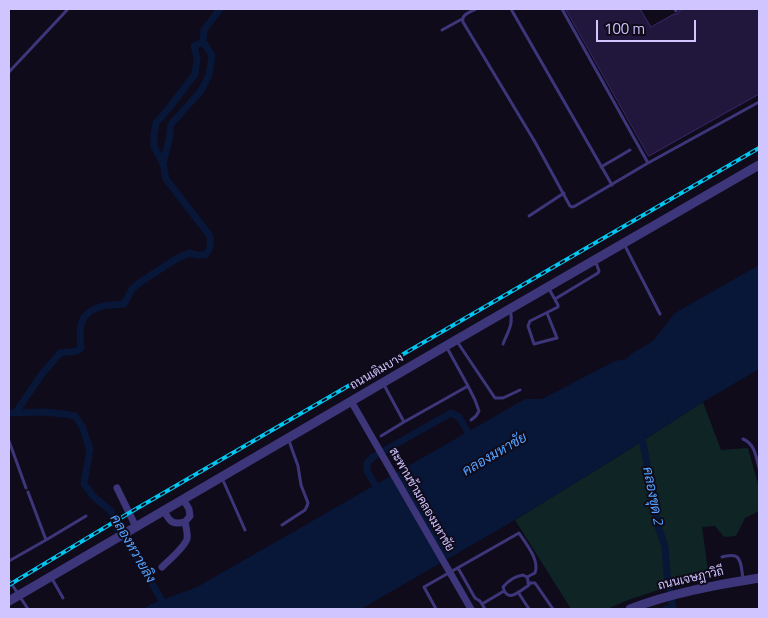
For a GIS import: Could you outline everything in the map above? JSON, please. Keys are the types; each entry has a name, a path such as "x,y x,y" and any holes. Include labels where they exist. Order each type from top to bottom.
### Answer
{"street":[{"name":"ถนนเดิมบาง","path":"9,601 759,165"},
{"name":"สะพานข้ามคลองมหาชัย","path":"351,401 471,609"},
{"path":"117,488 136,526"},
{"path":"164,510 167,519 173,523 185,522 190,516 189,509 183,499"},
{"path":"162,567 187,540 185,522"},
{"name":"ถนนเจษฎาวิถี","path":"630,609 664,598 759,578"}],"lane":[{"path":"9,72 68,9"},
{"path":"442,30 476,9"},
{"path":"511,9 612,185"},
{"path":"562,9 648,163"},
{"path":"462,19 470,36 572,207 759,102"},
{"path":"601,167 630,150"},
{"path":"529,216 564,193"},
{"path":"623,244 660,314"},
{"path":"555,299 598,273 595,260"},
{"path":"547,313 557,338 534,344 528,324 530,322 558,307 548,287"},
{"path":"503,344 512,322 510,309"},
{"path":"456,340 495,398 503,398 520,390"},
{"path":"446,346 468,386 479,411 471,420"},
{"path":"383,383 404,422"},
{"path":"382,436 468,386"},
{"path":"282,525 305,510 308,503 288,438"},
{"path":"743,439 749,441 753,446 759,468"},
{"path":"9,441 46,540"},
{"path":"222,476 245,530"},
{"path":"9,561 86,516"},
{"path":"436,609 424,587 519,533 537,568 535,574 527,577 519,576 506,583 504,591"},
{"path":"722,557 734,555 737,557 740,561 743,580"},
{"path":"458,568 475,598 485,609"},
{"path":"50,577 63,598"},
{"path":"504,591 509,596 513,596 529,585 527,577"},
{"path":"9,580 28,609"},
{"path":"528,583 536,583 553,609"},
{"path":"482,604 504,591"},
{"path":"518,592 529,609"}],"green space":[{"path":"703,402 721,450 748,448 759,488 759,511 745,518 736,536 724,537 715,526 702,527 709,578 658,590 607,609 571,609 515,520"}],"water":[{"name":"คลองมหาชัย","path":"759,265 759,369 515,520 361,609 144,609 151,604 197,587 525,399 542,399 615,361 626,359 653,341 675,313"}],"building":[{"path":"566,9 640,9 651,27 674,14 678,14 683,9 759,9 759,94 649,156"}],"waterway":[{"path":"163,163 171,124 201,91 209,75 212,55 203,42 204,30 220,9"},
{"path":"16,412 42,374 60,353 77,351 81,348 80,330 86,315 100,307 124,304 132,289 176,259 189,253 205,255 208,251 210,236 166,179 163,163 154,146 156,123 195,74 197,58 194,46 203,42"},
{"name":"คลองหวายลิง","path":"9,413 43,412 75,416 82,426 90,449 84,484 94,497 111,511 117,529 167,609"},
{"path":"379,491 367,471 367,463 373,457 451,413 459,417 472,439"},
{"name":"คลองขุด 2","path":"641,433 657,524 665,547 667,574 673,608 666,609"}],"railway":[{"path":"9,585 129,513 759,148"}]}
